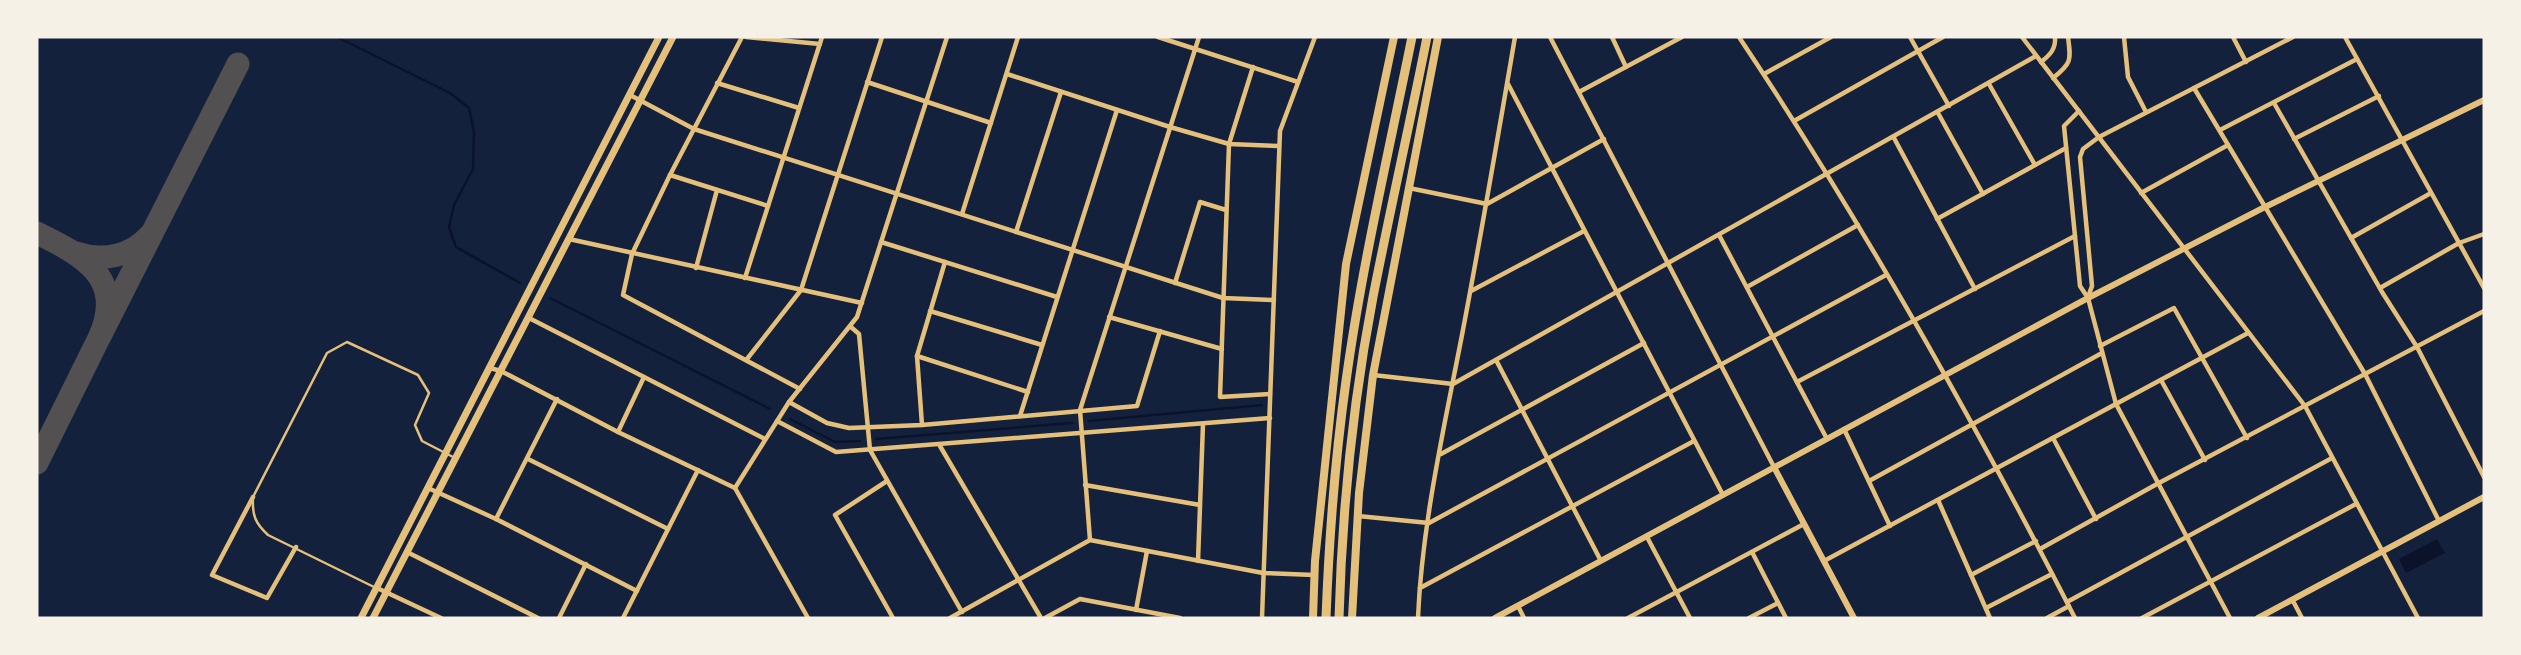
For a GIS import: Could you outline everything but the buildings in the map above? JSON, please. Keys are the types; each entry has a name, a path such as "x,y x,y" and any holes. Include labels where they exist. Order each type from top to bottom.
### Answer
{"highway":[{"path":"1313,618 1314,575 1346,264 1394,37"},
{"path":"1326,618 1334,486 1346,380 1360,295 1412,37"},
{"path":"1339,618 1347,486 1359,382 1373,298 1427,37"},
{"path":"1352,618 1357,515 1373,374 1438,37"}],"main road":[{"path":"361,618 659,37"},
{"path":"373,618 673,37"}],"street":[{"path":"800,389 623,295 632,254 717,83 744,37 820,44"},
{"path":"745,278 822,37"},
{"path":"747,359 801,290 881,37"},
{"path":"735,488 789,402 850,327 862,303 947,37"},
{"path":"962,214 1018,37"},
{"path":"1158,37 1298,82"},
{"path":"1090,540 1080,410 1199,37"},
{"path":"1262,618 1280,131 1314,37"},
{"path":"1418,618 1429,523 1515,37"},
{"path":"1550,37 1854,618"},
{"path":"1612,37 1626,67"},
{"path":"1579,92 1682,37"},
{"path":"1739,37 1828,173 1914,321 2036,541 2075,618"},
{"path":"1764,74 1830,37"},
{"path":"1910,37 1949,106"},
{"path":"1794,121 1943,37"},
{"path":"2022,37 2305,407 2418,618"},
{"path":"2041,62 2051,54 2056,44 2055,37"},
{"path":"2053,78 2068,66 2071,56 2068,37"},
{"path":"2124,37 2128,77 2146,112"},
{"path":"2232,37 2246,62"},
{"path":"2088,298 2092,286 2080,157 2082,149 2146,112 2293,37"},
{"path":"2344,37 2484,288"},
{"path":"1373,374 1453,384 2036,57"},
{"path":"2220,130 2357,59"},
{"path":"1253,67 1228,144 1220,397 1270,394"},
{"path":"1007,74 1228,144 1279,146"},
{"path":"867,82 991,123"},
{"path":"1507,82 1723,495"},
{"path":"717,83 799,108"},
{"path":"1989,84 2035,166"},
{"path":"2194,88 2365,374 2440,522"},
{"path":"1016,232 1061,92"},
{"path":"629,95 694,129 1223,298 1274,300"},
{"path":"2294,139 2379,96"},
{"path":"1494,618 2088,298 2265,207 2484,100"},
{"path":"2274,103 2417,347 2484,477"},
{"path":"1020,416 1116,110"},
{"path":"2079,111 2064,126 2080,286 2088,298 2116,404 2230,618"},
{"path":"1938,113 1983,194"},
{"path":"1894,138 1975,289"},
{"path":"1408,187 1487,204 1604,139"},
{"path":"2141,193 2228,145"},
{"path":"1937,219 2066,148"},
{"path":"670,175 768,206"},
{"path":"696,268 717,190"},
{"path":"2351,238 2431,194"},
{"path":"1175,282 1200,202 1226,210"},
{"path":"1747,287 1858,225"},
{"path":"1471,291 1585,231"},
{"path":"2380,288 2459,243 2484,234"},
{"path":"1719,235 1827,439"},
{"path":"1797,382 2075,236"},
{"path":"569,239 862,303"},
{"path":"881,242 1057,297"},
{"path":"922,425 917,356 945,262"},
{"path":"1357,515 1429,523 1886,275"},
{"path":"2100,346 2174,308 2247,438"},
{"path":"930,311 1042,345"},
{"path":"2040,549 2157,484 2484,312"},
{"path":"1109,317 1222,349"},
{"path":"529,318 765,439"},
{"path":"850,327 859,334 870,450 962,612"},
{"path":"789,402 827,423 849,428 922,425 1137,406 1160,331"},
{"path":"1824,561 2248,333"},
{"path":"1441,455 1644,343"},
{"path":"1869,481 2102,353"},
{"path":"917,356 1028,392"},
{"path":"1496,360 1602,562"},
{"path":"490,368 501,371 618,432 735,488 808,618"},
{"path":"618,432 644,377"},
{"path":"2161,380 2205,460"},
{"path":"496,519 557,400"},
{"path":"777,421 836,452 940,446 1270,418"},
{"path":"1198,561 1203,424"},
{"path":"1844,429 1890,526"},
{"path":"2053,438 2096,519"},
{"path":"1420,589 1695,441"},
{"path":"940,446 1043,618 1080,598 1180,618"},
{"path":"2048,618 2186,537 2332,458"},
{"path":"528,459 668,530"},
{"path":"623,618 698,470"},
{"path":"887,481 835,515 893,618"},
{"path":"1085,485 1200,505"},
{"path":"428,488 496,519 637,591"},
{"path":"253,497 212,575 267,598 296,547"},
{"path":"2258,618 2484,497"},
{"path":"1938,500 1990,618"},
{"path":"2142,618 2356,504"},
{"path":"1628,618 1804,524"},
{"path":"1647,537 1690,618"},
{"path":"950,618 1090,540 1263,573 1314,575"},
{"path":"1972,575 2036,541"},
{"path":"1136,610 1147,551"},
{"path":"407,552 538,618"},
{"path":"1752,552 1786,618"},
{"path":"559,618 586,564"},
{"path":"1986,608 2053,574"},
{"path":"377,588 441,618"},
{"path":"2293,601 2302,618"},
{"path":"1749,618 1778,603"},
{"path":"1518,606 1524,618"}],"lane":[{"path":"377,588 268,534 256,523 252,511 253,497 327,353 347,342 418,375 429,393 415,425 422,441 455,458"}],"water":[{"path":"2437,539 2445,553 2406,573 2399,559"}],"waterway":[{"path":"337,37 450,93 469,108 474,132 473,169 454,205 449,227 456,247 520,283"},
{"path":"550,298 770,409"},
{"path":"1089,421 1262,405"},
{"path":"790,419 835,442 860,441"},
{"path":"876,439 1072,423"}],"taxiway":[{"path":"100,336 238,64"},
{"path":"37,233 69,250 95,271 103,283 107,298 106,316 100,336 37,463"},
{"path":"77,253 97,257 116,255 135,248 150,235"}]}
